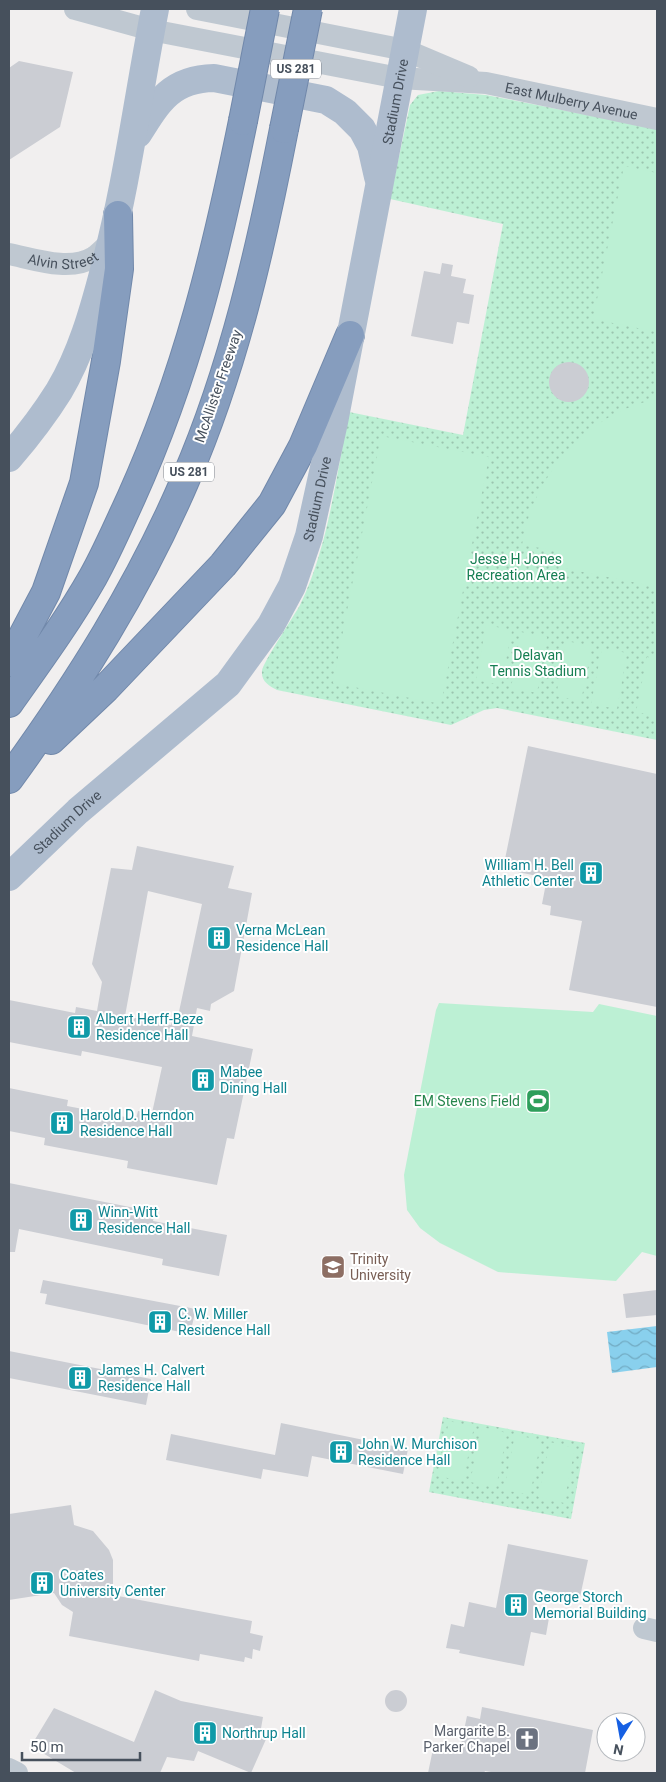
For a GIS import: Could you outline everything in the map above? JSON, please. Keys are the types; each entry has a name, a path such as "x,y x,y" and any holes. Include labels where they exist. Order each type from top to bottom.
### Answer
{"highway":[{"name":"US 281","path":"9,703 52,642 94,576 150,456 184,364 221,230 265,9"},
{"name":"McAllister Freeway","path":"9,779 87,668 136,584 187,477 244,312 264,235 308,9"},
{"path":"9,662 46,592 84,483 106,362 119,269 115,228"},
{"path":"9,779 113,681 224,565 272,504 303,446 350,335"}],"main road":[{"name":"Stadium Drive","path":"9,877 78,811 228,684 271,626 292,586 309,536 413,9"},
{"path":"9,458 29,435 59,390 78,353 92,315 115,228 132,145 153,19"},
{"path":"132,145 154,108 164,96 179,85 196,78 214,78 326,100 345,112 362,129 371,146 379,183"}],"street":[{"name":"East Mulberry Avenue","path":"75,9 153,19 399,78 486,84 657,119"},
{"name":"East Mulberry Avenue","path":"197,9 405,50 486,84"},
{"name":"Alvin Street","path":"9,254 60,264 84,262 94,257 115,228"},
{"path":"9,1769 16,1773"}],"green space":[{"name":"Jesse H Jones Recreation Area","path":"439,91 486,95 657,129 657,740 497,708 484,710 451,725 277,690 268,685 263,678 263,667 300,605 318,559 325,534 349,412 463,435 503,224 390,199 410,105 418,95"},
{"path":"624,166 657,173 657,332 593,319"},
{"path":"657,398 657,587 558,567 559,551 522,545 526,525 541,488 564,455 578,440 611,416"},
{"path":"381,436 489,457 441,704 333,683"},
{"path":"486,625 512,630 501,685 476,680"},
{"name":"Delavan Tennis Stadium","path":"521,632 547,637 537,693 511,688"},
{"path":"566,641 592,646 581,701 556,696"},
{"path":"602,648 627,653 617,709 591,704"},
{"path":"647,657 657,659 657,716 636,712"},
{"name":"EM Stevens Field","path":"439,1003 593,1012 599,1004 657,1016 657,1256 642,1252 616,1281 498,1272 440,1243 420,1228 407,1210 404,1175 436,1010"},
{"path":"443,1417 585,1443 571,1519 429,1492"},
{"path":"449,1421 474,1427 463,1481 437,1476"},
{"path":"482,1427 507,1433 496,1488 470,1482"},
{"path":"515,1435 541,1440 530,1495 504,1490"},
{"path":"550,1442 575,1448 564,1503 538,1497"}],"water":[{"path":"657,1326 657,1367 612,1373 607,1332"}],"building":[{"path":"19,61 73,72 60,127 9,160 9,68"},
{"path":"442,263 453,265 451,276 466,279 463,293 474,295 469,324 457,322 453,344 411,336 424,271 440,274"},
{"path":"573,362 580,365 586,371 589,382 588,390 580,399 573,402 565,402 558,399 550,390 549,378 552,371 561,363"},
{"name":"William H. Bell Athletic Center","path":"528,746 657,774 657,1007 569,990 582,921 550,915 551,906 542,904 547,878 503,869"},
{"path":"137,846 234,866 228,888 252,893 234,991 211,1004 210,1011 197,1008 192,1036 253,1049 234,1139 227,1138 217,1185 127,1168 128,1161 44,1145 45,1138 9,1131 9,1088 68,1100 67,1106 136,1119 138,1111 152,1113 162,1067 82,1051 81,1056 9,1042 9,1000 75,1013 76,1007 97,1011 102,982 92,964 111,868 132,870","holes":["148,891 202,904 177,1021 172,1020 171,1025 125,1016"]},
{"name":"Winn-Witt Residence Hall","path":"9,1183 155,1212 153,1221 227,1235 219,1276 162,1265 163,1259 19,1229 15,1252 9,1252"},
{"name":"C. W. Miller Residence Hall","path":"43,1280 196,1309 190,1334 45,1304 47,1294 40,1293"},
{"path":"657,1290 657,1315 626,1318 623,1294"},
{"name":"James H. Calvert Residence Hall","path":"9,1351 151,1379 146,1405 9,1378"},
{"name":"John W. Murchison Residence Hall","path":"281,1423 408,1449 403,1474 312,1456 308,1477 263,1469 261,1479 166,1460 171,1434 275,1455"},
{"name":"Coates University Center","path":"71,1505 74,1525 93,1531 109,1550 113,1560 113,1595 252,1621 250,1633 263,1636 260,1651 253,1649 252,1659 245,1657 244,1662 200,1654 199,1661 69,1636 73,1612 62,1605 54,1593 9,1600 9,1514"},
{"name":"George Storch Memorial Building","path":"508,1544 588,1560 580,1597 540,1589 534,1616 549,1618 546,1635 531,1632 524,1666 459,1653 460,1650 446,1648 451,1624 464,1627 469,1602 496,1608"},
{"name":"Northrup Hall","path":"155,1690 181,1701 263,1717 260,1734 267,1737 251,1773 198,1751 194,1761 167,1757 160,1773 76,1773 31,1746 54,1708 134,1742"},
{"path":"396,1690 404,1693 407,1701 404,1709 396,1712 388,1709 385,1701 388,1693"},
{"name":"Margarite B. Parker Chapel","path":"482,1707 593,1730 585,1773 497,1773 485,1771 484,1773 428,1773 433,1749 459,1754 467,1716 480,1719"}],"place":[{"name":"William H. Bell Athletic Center","path":"591,873"},
{"name":"Verna McLean Residence Hall","path":"219,938"},
{"name":"Albert Herff-Beze Residence Hall","path":"79,1027"},
{"name":"Mabee Dining Hall","path":"203,1080"},
{"name":"EM Stevens Field","path":"538,1101"},
{"name":"Harold D. Herndon Residence Hall","path":"62,1123"},
{"name":"Winn-Witt Residence Hall","path":"81,1220"},
{"name":"Trinity University","path":"333,1267"},
{"name":"C. W. Miller Residence Hall","path":"160,1322"},
{"name":"James H. Calvert Residence Hall","path":"80,1378"},
{"name":"John W. Murchison Residence Hall","path":"341,1452"},
{"name":"Coates University Center","path":"42,1583"},
{"name":"George Storch Memorial Building","path":"516,1605"},
{"name":"Northrup Hall","path":"205,1733"},
{"name":"Margarite B. Parker Chapel","path":"527,1739"}]}
